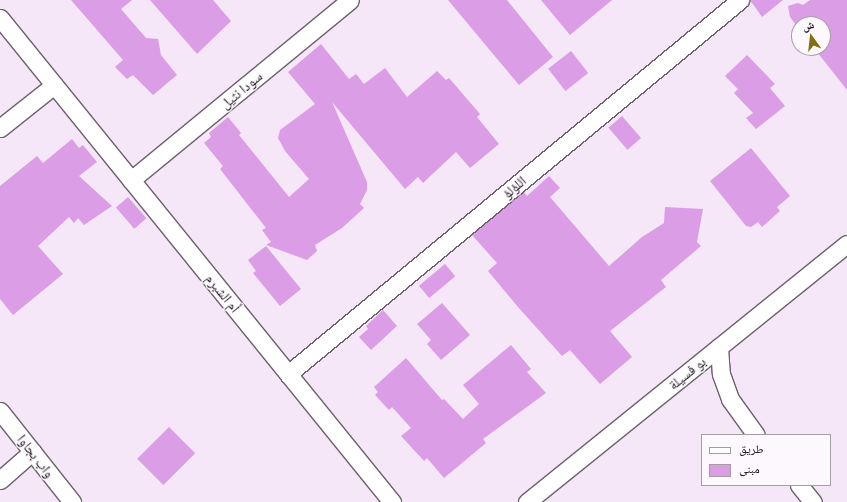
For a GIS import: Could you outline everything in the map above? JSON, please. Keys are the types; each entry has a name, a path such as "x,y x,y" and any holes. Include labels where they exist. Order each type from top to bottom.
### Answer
{"street":[{"name":"سودا نثيل","path":"131,180 350,0"},
{"name":"اللؤلؤ","path":"288,374 738,0"},
{"name":"أم الشبرم","path":"0,18 392,502"},
{"path":"0,128 54,84"},
{"name":"بو فسيلة","path":"527,502 847,244"},
{"path":"719,347 721,374 730,400 755,434"},
{"name":"واب بجاوا","path":"0,411 72,502"},
{"path":"0,480 32,452"},
{"path":"800,486 813,502"}],"building":[{"path":"71,0 132,0 121,9 146,38 158,39 161,55 177,75 153,95 133,75 127,79 115,67 123,60"},
{"path":"150,0 213,0 231,21 197,54"},
{"path":"448,0 507,0 553,57 519,85"},
{"path":"541,0 612,0 570,35"},
{"path":"750,0 783,0 762,17"},
{"path":"810,0 847,0 847,90 820,56 831,56 831,16 791,16 791,18 788,6 798,3 803,5"},
{"path":"321,44 349,79 356,74 364,84 385,68 407,97 437,71 446,80 449,78 480,114 477,117 499,144 470,168 456,152 423,183 418,177 405,189 332,102 367,182 367,190 360,204 364,208 342,228 315,245 317,251 307,260 266,245 271,242 262,230 266,228 220,169 223,166 204,143 211,137 209,133 228,117 241,133 239,135 289,197 309,179 285,151 278,138 280,130 315,104 288,72"},
{"path":"571,51 588,73 565,91 548,69"},
{"path":"747,55 775,84 770,88 785,106 756,129 746,118 753,113 734,93 738,89 725,76"},
{"path":"622,116 641,138 627,150 608,128"},
{"path":"72,139 79,148 83,145 97,162 79,176 112,206 84,225 78,218 74,223 69,217 38,246 63,274 13,315 0,299 0,186 37,156 43,163"},
{"path":"751,148 790,196 777,207 780,211 762,227 758,222 751,227 746,226 710,181"},
{"path":"549,176 560,188 550,197 609,266 642,237 664,223 665,207 703,209 697,242 701,246 661,280 666,287 610,331 632,357 600,384 570,350 562,356 518,307 488,271 497,263 472,235 524,192 527,196"},
{"path":"128,197 146,218 134,229 116,207"},
{"path":"266,246 301,289 280,306 253,273 256,271 248,260"},
{"path":"445,264 455,276 429,298 419,286"},
{"path":"442,303 470,335 441,360 427,344 431,340 417,324"},
{"path":"383,310 397,326 371,350 359,337 368,329 366,326"},
{"path":"511,345 531,369 527,372 546,393 483,439 486,443 444,478 427,458 424,461 401,436 411,428 392,407 389,410 375,395 378,392 374,387 406,358 442,400 444,399 463,419 479,404 463,385"},
{"path":"169,427 195,453 163,485 137,459"}]}
